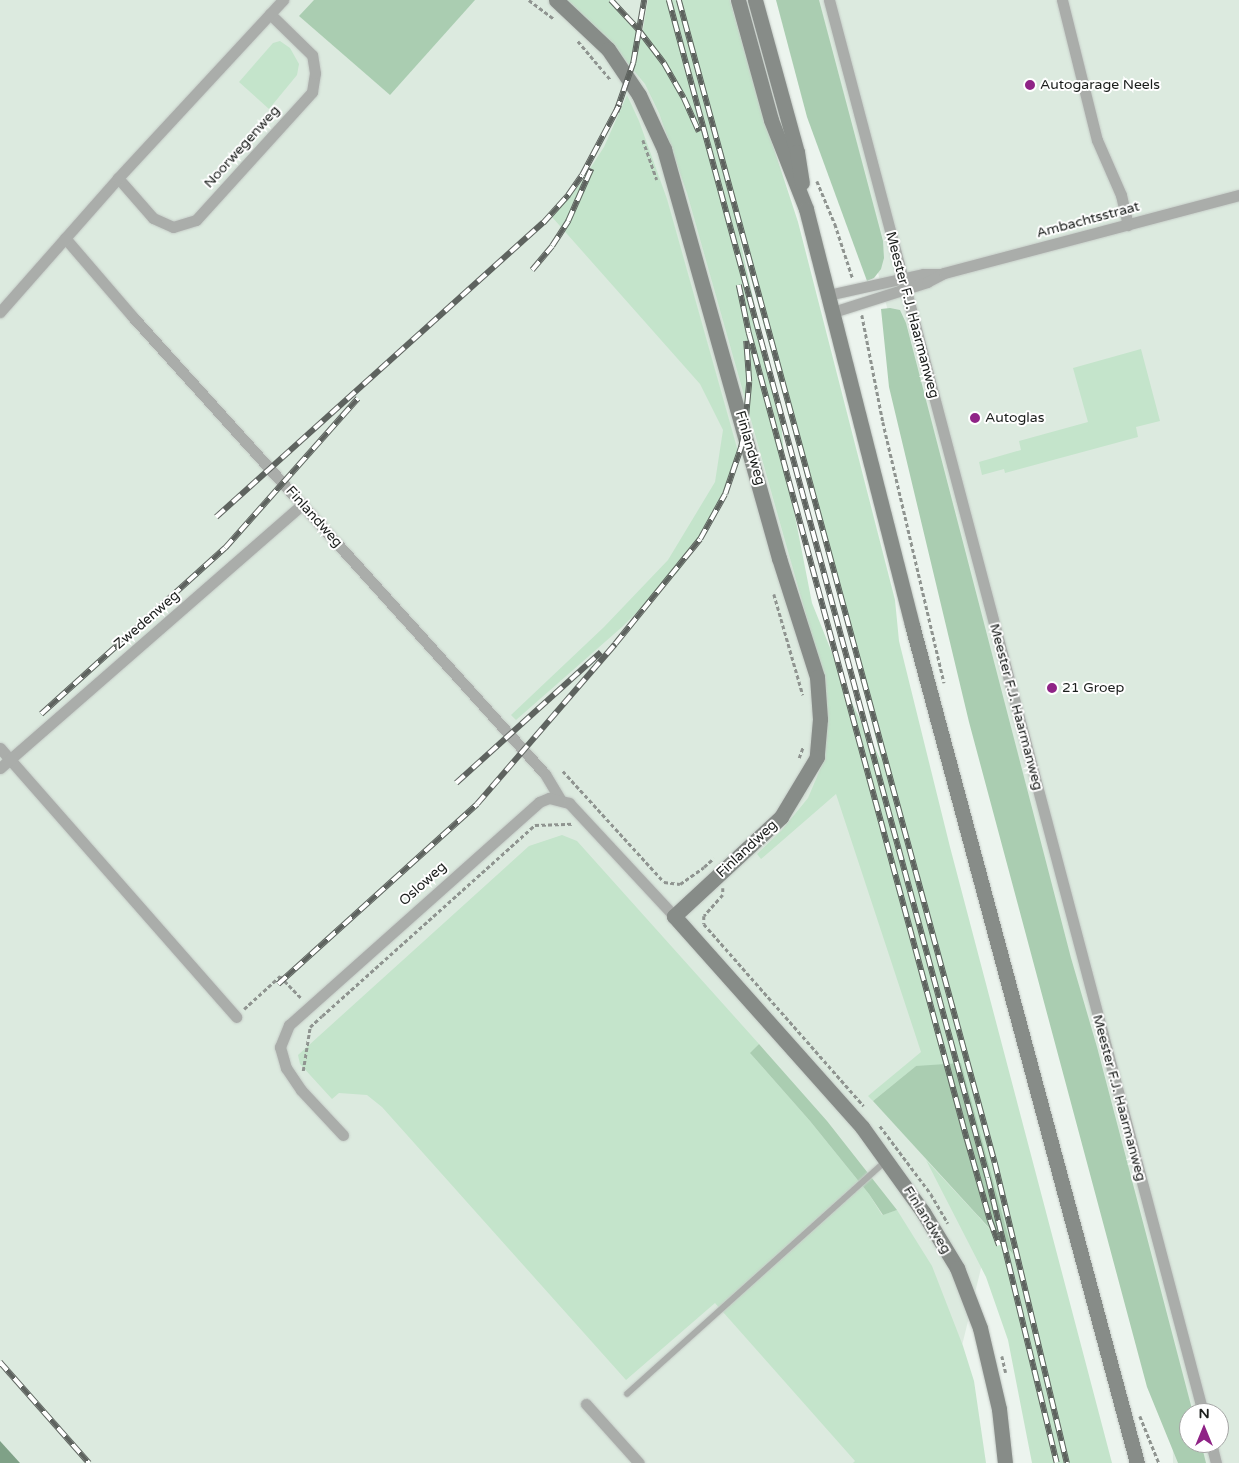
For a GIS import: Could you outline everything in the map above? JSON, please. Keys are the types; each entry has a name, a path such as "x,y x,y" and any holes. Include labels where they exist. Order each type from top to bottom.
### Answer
{"main road":[{"name":"Finlandweg","path":"556,0 608,49 639,95 664,149 779,558 817,677 820,719 817,757 781,817 674,916 812,1068 887,1159 923,1212 956,1268 980,1328 999,1409 1005,1463"},
{"path":"738,0 771,120 806,209"},
{"path":"755,0 798,152 806,209 912,625 1137,1463"}],"street":[{"path":"0,312 118,178 283,0"},
{"name":"Meester F.J. Haarmanweg","path":"829,0 1200,1403"},
{"path":"1062,0 1097,140 1121,196 1128,225"},
{"name":"Noorwegenweg","path":"118,178 153,218 173,227 196,220 312,92 315,73 312,55 270,14"},
{"name":"Ambachtsstraat","path":"833,312 860,304 923,274 944,274 1239,195"},
{"name":"Finlandweg","path":"65,238 132,316 545,774 560,799"},
{"name":"Ambachtsstraat","path":"828,295 904,284"},
{"name":"Zwedenweg","path":"10,759 303,504"},
{"path":"0,748 236,1016"},
{"path":"0,768 10,759"},
{"path":"560,799 570,803 586,818 674,916"},
{"name":"Osloweg","path":"343,1136 301,1090 286,1068 280,1047 289,1025 530,808 544,800 560,799"},
{"path":"586,1404 639,1463"}],"lane":[{"path":"627,1394 887,1159"}],"path":[{"path":"529,0 556,21"},
{"path":"575,38 611,80"},
{"path":"641,134 659,188"},
{"path":"860,304 873,359 883,422 945,688"},
{"path":"774,591 804,698"},
{"path":"798,761 804,744"},
{"path":"301,1090 310,1027 535,825 579,824 596,808"},
{"path":"704,867 714,858"},
{"path":"236,1016 280,976 317,1016 322,1016"},
{"path":"1139,1412 1159,1463"}],"shaded area":[{"path":"0,0 665,0 846,778 987,1244 954,1378 957,1463 0,1463"},
{"path":"314,0 475,0 390,95 299,16"},
{"path":"566,0 612,0 642,35 648,0 730,0 762,112 798,222 895,600 899,641 950,847 1112,1463 1032,1463 1008,1340 986,1277 926,1160 1012,1253 916,1066 873,1101 868,1096 921,1052 836,794 761,859 757,854 781,831 808,798 822,765 827,734 826,697 815,647 687,193 659,113 645,84 616,49","holes":["738,231 864,690 881,760 853,705 812,603 785,465 781,421"]},
{"path":"776,0 819,0 883,241 884,258 881,269 874,278 867,281 807,117"},
{"path":"807,0 1239,0 1239,1463 1173,1463 1172,1402"},
{"path":"280,41 290,48 299,64 297,75 269,109 239,82 273,43"},
{"path":"627,95 639,121 667,199 739,455 733,478 709,526 678,572 622,627 516,720 511,715 604,627 668,560 715,482 723,430 700,384 552,217 580,184 604,147"},
{"path":"881,309 900,310 906,323 1071,958 1097,1047 1190,1403 1179,1403 1179,1453 1204,1453 1206,1463 1178,1463 1147,1387 969,722 889,387"},
{"path":"1141,349 1160,421 1136,427 1138,437 1005,473 1004,469 982,475 979,462 1021,450 1019,441 1088,422 1073,368"},
{"path":"562,835 577,841 759,1044 751,1054 810,1121 869,1194 882,1215 897,1210 932,1266 963,1346 974,1381 986,1463 853,1463 855,1461 715,1303 626,1380 382,1107 367,1095 339,1093 332,1099 300,1064 298,1055 529,846"},
{"path":"759,1044 827,1121 897,1210 883,1215 869,1194 810,1121 750,1053"},
{"path":"961,1063 1013,1254 873,1101 916,1066"},
{"path":"0,1441 20,1463 0,1463"}],"railway":[{"path":"611,0 638,29 664,63 684,98 699,132"},
{"path":"616,112 633,63 644,0"},
{"path":"669,0 988,1178 1057,1463"},
{"path":"679,0 995,1163 1067,1463"},
{"path":"216,517 543,223 568,195 582,175 619,105"},
{"path":"532,270 552,246 568,221 591,169"},
{"path":"739,285 749,333 967,1139 999,1245"},
{"path":"278,984 477,804 615,644 700,539 725,494 741,447 749,382 746,341"},
{"path":"41,714 225,548 358,398"},
{"path":"456,783 601,652"},
{"path":"0,1362 89,1463"}],"place":[{"name":"Autogarage Neels","path":"1030,85"},
{"name":"Autoglas","path":"975,418"},
{"name":"21 Groep","path":"1052,688"}]}
